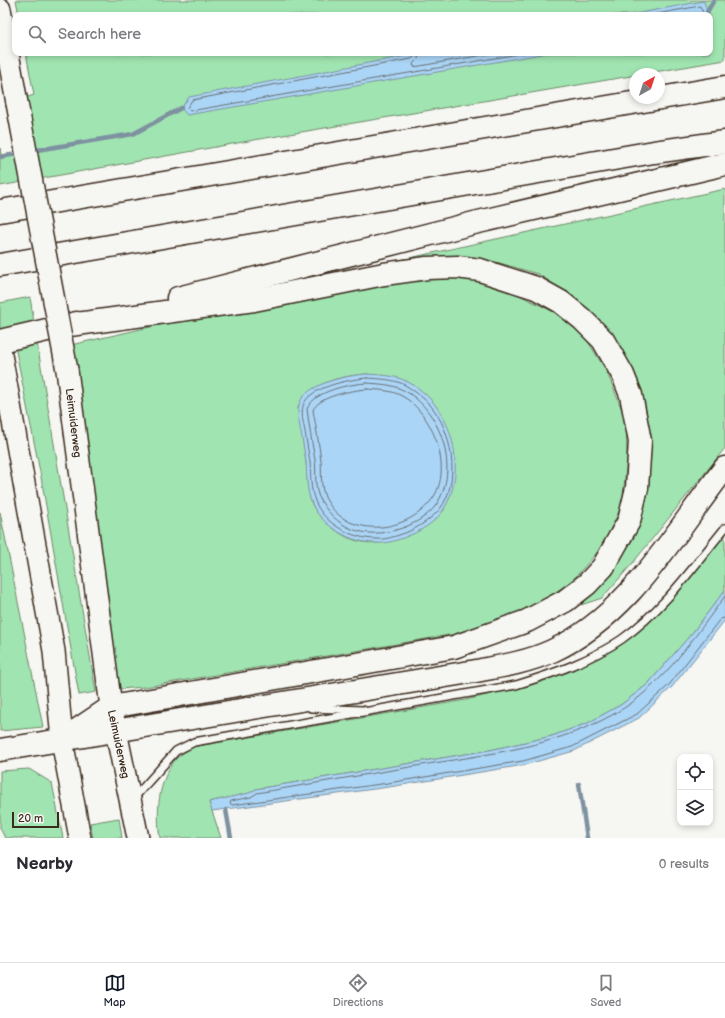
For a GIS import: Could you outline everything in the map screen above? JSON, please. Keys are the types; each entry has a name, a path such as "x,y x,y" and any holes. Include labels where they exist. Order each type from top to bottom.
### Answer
{"highway":[{"path":"0,211 725,87"},
{"path":"0,265 654,152 725,142"},
{"path":"0,341 474,223 725,164"},
{"path":"62,326 254,300 384,274 427,268 457,267 480,270 536,288 561,302 582,319 603,340 623,375 631,395 640,441 636,495 630,521 615,549 588,584 565,601 527,621 454,647 111,707 62,740"},
{"path":"0,750 115,732 513,664 551,651 586,632 609,614 626,597 643,577 725,468"}],"main road":[{"name":"Leimuiderweg","path":"0,9 67,370 111,707 115,732 132,800 138,838"},
{"path":"0,349 54,651 62,740 80,838"}],"lane":[{"path":"132,800 170,758 185,745 516,685 555,673 585,660 622,639 651,614 688,574 725,528"},
{"path":"266,706 377,711"}],"green space":[{"path":"16,0 725,0 725,60 665,70 665,68 629,68 629,76 254,140 0,186 0,148 1,155 28,151 19,100 34,95 27,56 713,56 713,12 18,12"},
{"path":"725,189 725,448 632,564 602,598 581,605 616,565 635,536 646,479 606,330 573,297 538,274 496,262 382,264"},
{"path":"443,276 484,278 554,312 582,332 607,372 626,420 627,458 622,505 602,547 571,582 527,610 455,634 145,687 119,689 62,347 234,308","holes":["367,374 406,381 426,395 441,415 452,444 444,510 419,529 405,536 390,541 375,543 360,542 346,536 332,527 313,507 308,488 307,466 298,407 303,398 319,386 347,376"]},
{"path":"30,297 34,323 0,329 0,303"},
{"path":"37,343 96,692 79,695 41,477 15,346"},
{"path":"0,512 43,727 0,731"},
{"path":"725,529 725,590 693,632 648,684 622,704 588,723 552,736 490,750 256,789 250,793 209,802 221,838 160,838 158,818 160,798 165,778 169,768 175,760 192,747 466,700 516,688 568,672 611,647 649,615"},
{"path":"29,769 52,783 63,838 5,838 0,828 0,771"},
{"path":"119,818 122,838 93,838 90,823"}],"water":[{"path":"704,1 707,12 645,12"},
{"path":"405,56 531,56 187,115 181,108 189,97"},
{"path":"367,374 397,378 406,381 422,391 434,404 444,420 451,437 455,456 455,474 451,492 441,513 428,525 413,534 384,543 367,542 348,537 330,526 317,512 312,504 309,494 306,462 298,417 300,401 308,392 316,387 333,380"},
{"path":"725,590 725,620 672,687 639,718 574,751 524,765 389,787 212,811 209,802 249,793 256,789 490,750 552,736 588,723 622,704 648,684 693,632"}],"waterway":[{"path":"707,12 714,0"},
{"path":"31,151 133,134 181,108"},
{"path":"0,157 22,153"},
{"path":"579,784 587,838"},
{"path":"226,810 231,838"}]}
